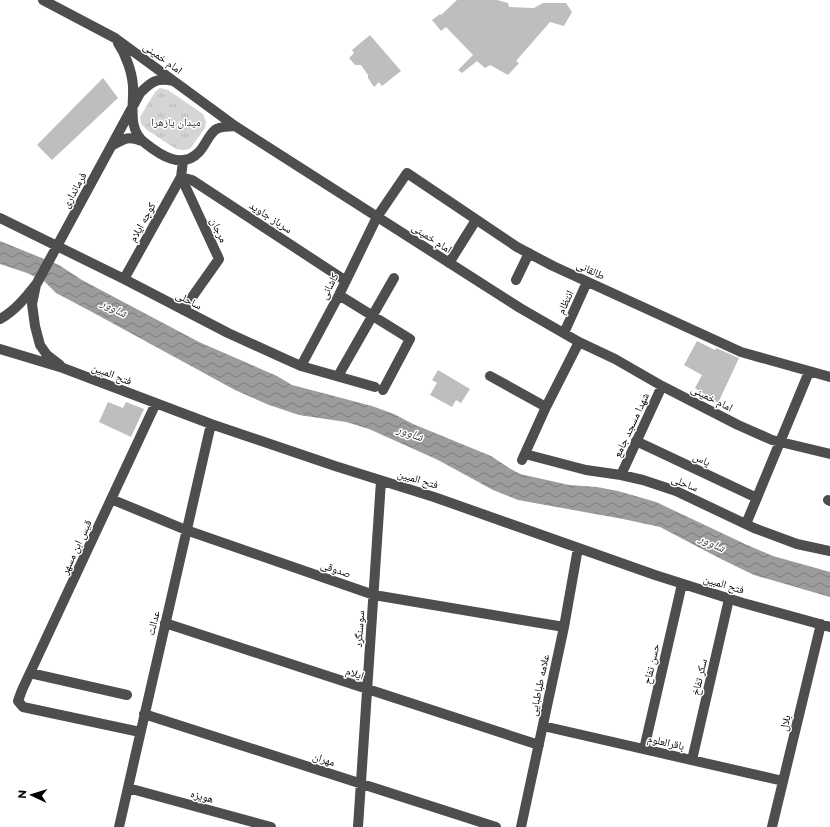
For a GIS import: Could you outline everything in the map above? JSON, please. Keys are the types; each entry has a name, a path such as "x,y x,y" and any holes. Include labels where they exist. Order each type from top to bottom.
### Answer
{"street":[{"name":"امام خمینی","path":"43,0 115,38 235,126 520,308 579,342 615,359 662,386 738,425 772,440 830,454"},
{"path":"115,38 124,52 133,85 133,124 137,135 144,142 161,154 174,160 183,161 190,159 198,153 216,129 235,126"},
{"path":"132,108 140,93 150,83 164,79 175,82"},
{"name":"فرمانداری","path":"37,283 132,108"},
{"path":"212,108 216,129"},
{"path":"113,145 125,138 134,138 144,142"},
{"path":"181,177 183,161"},
{"name":"طالقانی","path":"377,217 407,173 529,254 741,352 830,377"},
{"name":"کوچه ایلام","path":"124,279 181,177"},
{"name":"سرباز جاوید","path":"181,177 192,180 346,281"},
{"name":"مرجان","path":"181,177 219,259 183,310"},
{"name":"کاشانی","path":"301,366 339,295 377,217"},
{"name":"ساحلی","path":"0,218 55,249 124,279 228,333 301,366 379,388 410,339 373,316"},
{"path":"450,263 476,220"},
{"path":"516,280 529,254"},
{"path":"338,376 394,278"},
{"name":"انتظام","path":"564,333 588,282"},
{"path":"0,319 8,315 37,283"},
{"path":"37,283 32,304 35,326 40,345 47,355 63,368"},
{"path":"339,295 373,316"},
{"path":"490,376 546,407 579,342"},
{"name":"فتح المبین","path":"0,349 63,368 211,424 335,466 434,497 682,584 826,625"},
{"path":"746,524 810,372"},
{"name":"شهدا مسجد جامع","path":"621,474 662,386"},
{"name":"قیس ابن مسهر","path":"140,732 24,707 18,701 156,403"},
{"name":"ساحلی","path":"546,407 524,457 586,470 621,474 643,480 676,491 746,524 797,544 830,551"},
{"name":"عدالت","path":"119,827 211,424"},
{"name":"یاس","path":"636,441 757,498"},
{"name":"سوسنگرد","path":"358,827 381,481"},
{"name":"صدوقی","path":"111,499 186,530 374,595 564,627"},
{"name":"علامه طباطبایی","path":"521,827 564,627 578,548"},
{"name":"حسن تفاح","path":"644,749 682,584"},
{"name":"سکر تفاخ","path":"692,760 729,598"},
{"name":"ایلام","path":"165,623 539,745"},
{"name":"بلال","path":"772,827 783,781 826,625"},
{"path":"30,673 127,695"},
{"name":"مهران","path":"144,714 496,827"},
{"name":"باقرالعلوم","path":"543,726 783,781"},
{"name":"هویزه","path":"128,788 271,827"}],"green space":[{"name":"میدان یازهرا","path":"160,88 168,90 203,114 206,122 205,128 190,149 176,149 147,130 141,124 140,117 155,92"}],"water":[{"name":"شاوور","path":"0,241 59,265 82,280 199,342 277,376 292,385 372,406 394,414 413,424 491,456 520,474 569,485 597,487 618,491 656,502 773,556 830,572 830,597 754,575 660,527 518,500 493,490 438,460 369,429 346,422 299,415 269,405 235,390 56,293 44,281 27,273 0,264"}],"building":[{"path":"457,0 497,0 508,3 509,7 534,8 543,3 566,3 572,12 564,26 550,22 516,61 519,63 508,75 490,65 485,68 477,61 462,73 458,70 473,55 446,27 441,31 432,20 440,14 441,15"},
{"path":"370,35 401,71 382,86 379,82 374,87 361,65 355,65 349,58 354,53 352,50"},
{"path":"103,78 118,98 52,160 37,145"},
{"path":"697,341 715,350 716,348 739,358 718,403 695,388 702,375 684,365"},
{"path":"438,370 470,389 461,403 456,400 452,407 430,395 437,383 432,380"},
{"path":"108,402 123,408 126,402 144,409 131,437 99,422"}]}
